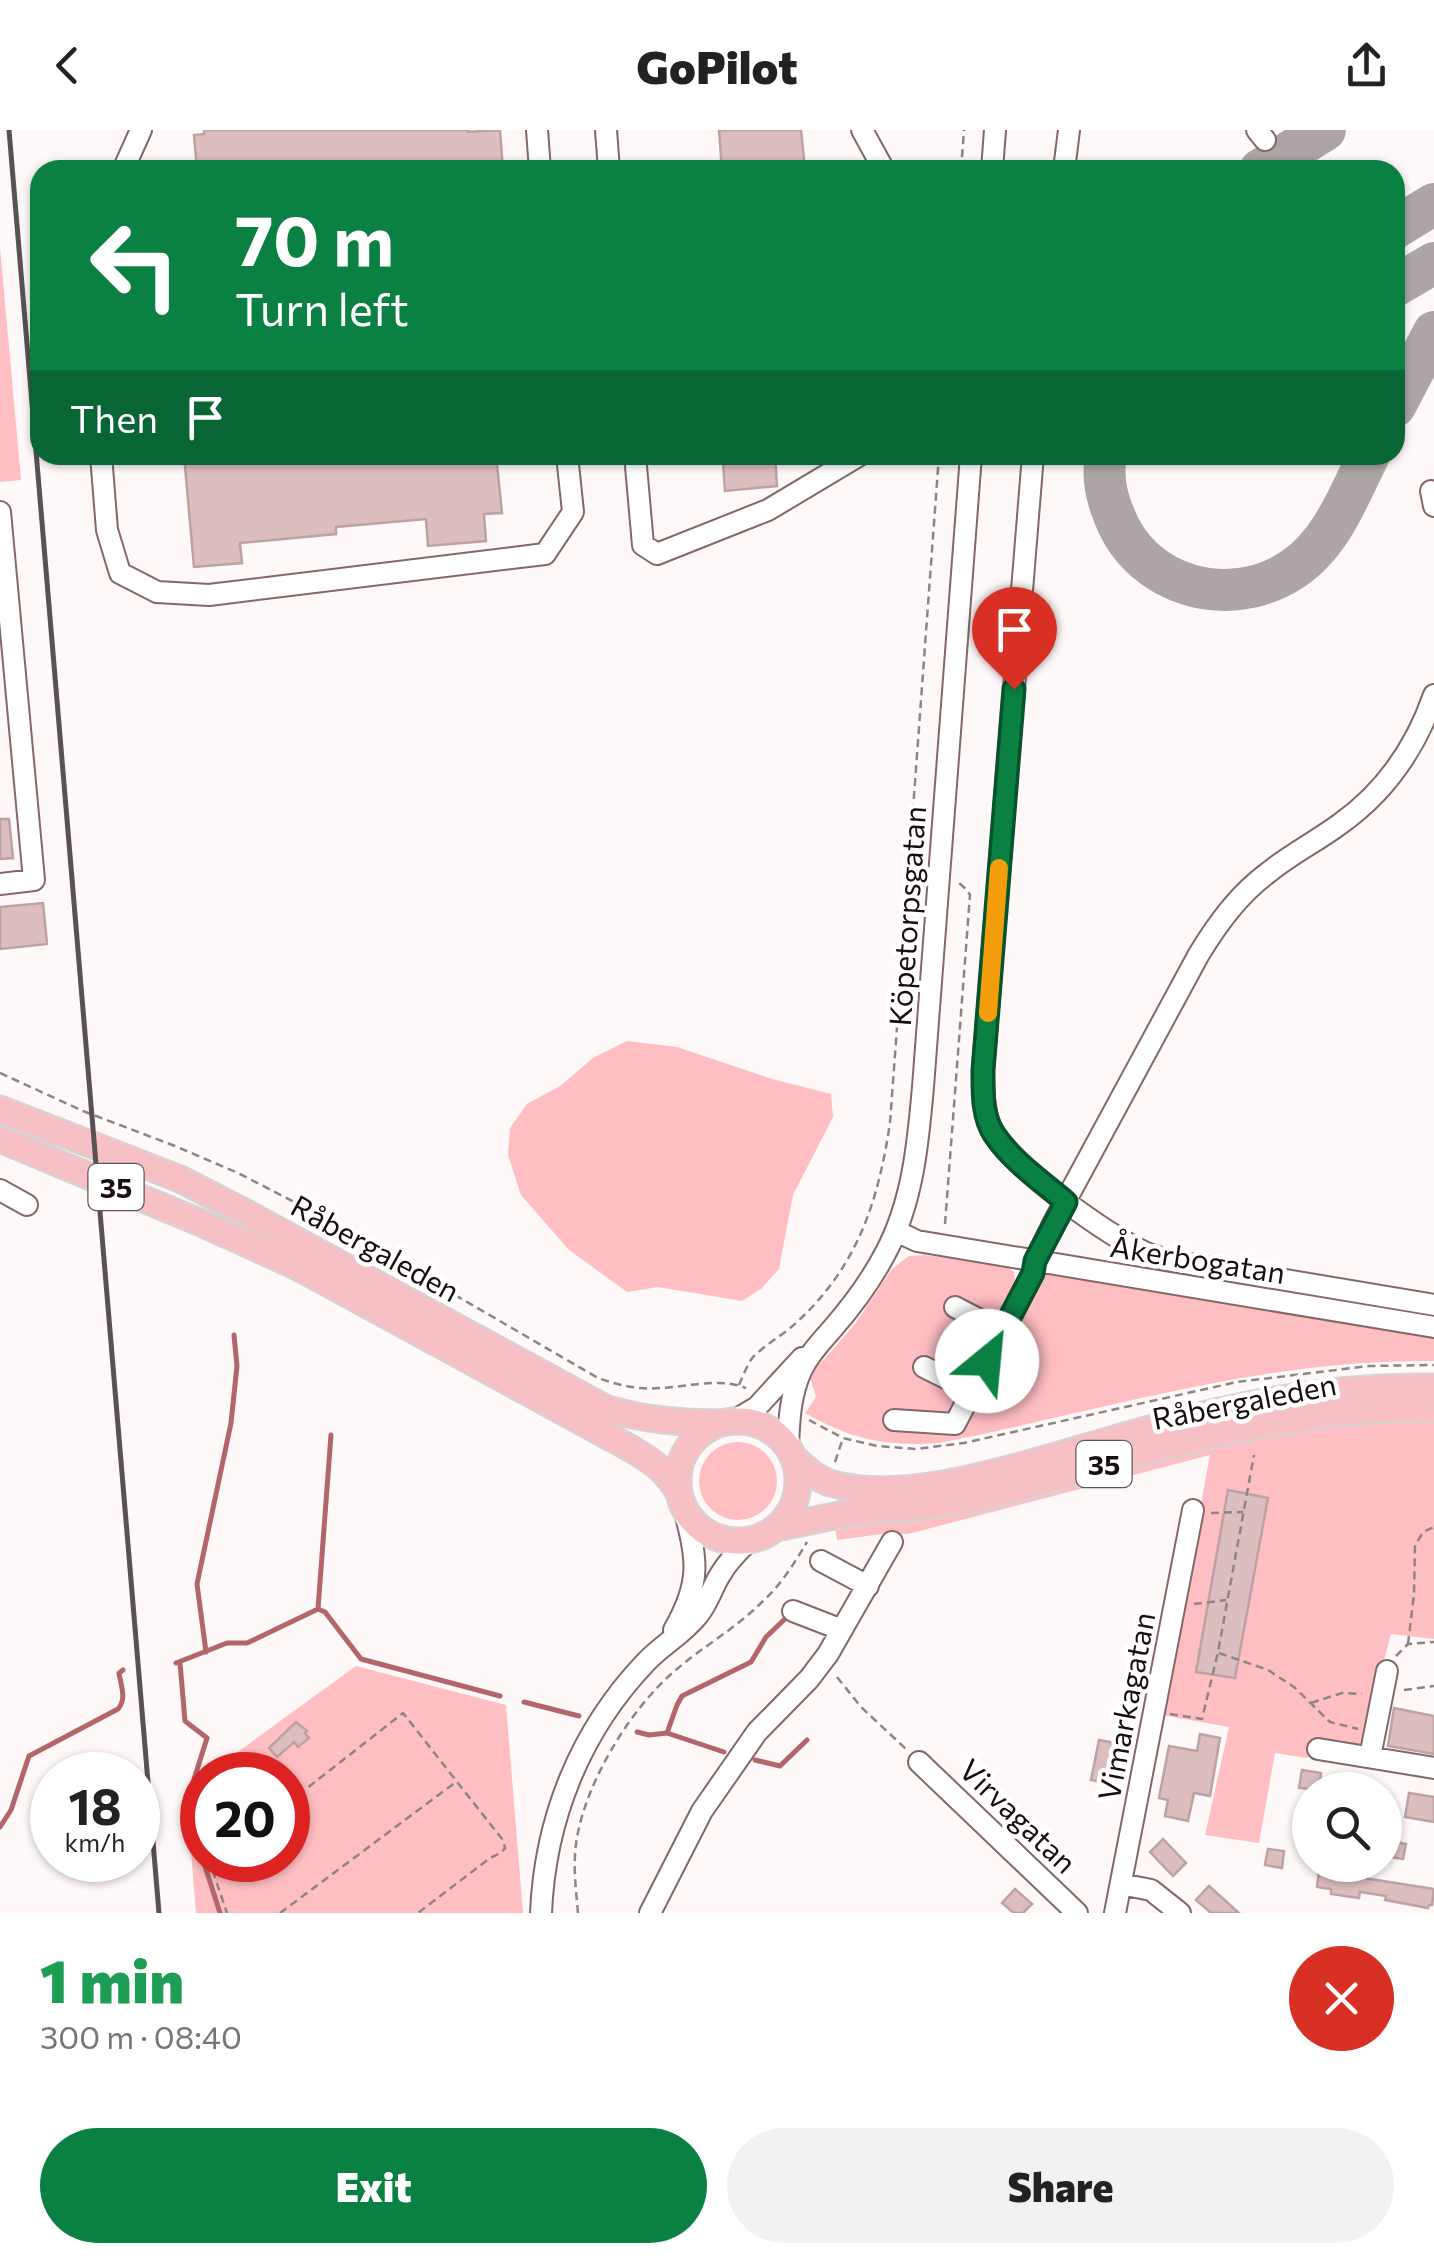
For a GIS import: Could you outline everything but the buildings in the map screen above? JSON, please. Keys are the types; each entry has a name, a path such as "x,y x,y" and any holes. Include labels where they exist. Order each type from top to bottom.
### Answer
{"main road":[{"name":"Råbergaleden","path":"0,1109 180,1179 605,1408 666,1422 728,1422"},
{"name":"Råbergaleden","path":"0,1139 298,1267 660,1466 681,1500"},
{"name":"Råbergaleden","path":"790,1452 818,1478 843,1486 934,1485 1002,1471 1256,1403 1372,1388 1434,1387"},
{"name":"Råbergaleden","path":"776,1528 849,1513 973,1499 1259,1424 1318,1414 1434,1408"},
{"name":"35","path":"728,1422 765,1427 790,1452"},
{"path":"681,1500 679,1466 686,1449 698,1436 728,1422"},
{"path":"776,1528 796,1496 798,1476 790,1452"},
{"name":"35","path":"681,1500 695,1524 712,1535 750,1540 776,1528"}],"street":[{"path":"128,160 141,130"},
{"path":"537,130 539,160"},
{"path":"606,130 609,160"},
{"path":"862,130 878,160"},
{"path":"993,160 995,130"},
{"path":"1065,160 1068,130"},
{"path":"102,465 107,530 120,573 157,592 209,595 545,554 573,512 569,465"},
{"path":"636,465 644,545 657,554 768,510 843,465"},
{"name":"Köpetorpsgatan","path":"790,1452 795,1387 812,1352 864,1289 887,1251 908,1197 916,1158 970,465"},
{"path":"1033,465 983,1070 984,1099 993,1132 1018,1161 1066,1202 1145,1253 1172,1261 1434,1305"},
{"path":"0,512 34,880 0,884"},
{"path":"894,1420 955,1424 1066,1202 1189,971 1216,928 1229,909 1266,873 1364,805 1397,769 1434,694"},
{"path":"0,1190 27,1204"},
{"name":"Åkerbogatan","path":"896,1231 917,1241 943,1246 1434,1327"},
{"path":"955,1307 1003,1332"},
{"name":"Köpetorpsgatan","path":"728,1422 757,1407 798,1360 812,1352"},
{"path":"924,1366 972,1391"},
{"path":"664,1646 687,1608 696,1569 681,1500"},
{"name":"Vimarkagatan","path":"1115,1913 1192,1511"},
{"path":"541,1913 551,1834 566,1785 586,1744 614,1700 646,1662 698,1616 732,1556 750,1540"},
{"path":"650,1913 702,1811 757,1732 810,1680 892,1542"},
{"path":"821,1562 868,1586"},
{"path":"793,1611 842,1630"},
{"path":"1370,1758 1387,1671"},
{"path":"1318,1749 1434,1768"},
{"name":"Virvagatan","path":"919,1762 1077,1913"},
{"path":"1121,1884 1152,1890 1180,1913"}],"path":[{"path":"962,160 964,130"},
{"path":"0,1072 83,1111 254,1181 598,1378 641,1388 739,1385 752,1359 796,1324 845,1264 869,1217 884,1163 938,465"},
{"path":"940,880 962,885 970,895 943,1246"},
{"path":"800,1416 843,1438 898,1449 935,1448 1236,1382 1369,1366 1434,1365"},
{"path":"832,1474 843,1438"},
{"path":"1154,1712 1202,1720 1254,1456"},
{"path":"1192,1511 1244,1512"},
{"path":"1408,1644 1416,1546 1423,1532 1434,1527"},
{"path":"578,1913 575,1858 580,1824 617,1740 644,1701 673,1672 776,1588 813,1530"},
{"path":"1174,1606 1228,1600"},
{"path":"1387,1671 1408,1644 1434,1642"},
{"path":"1218,1652 1268,1670 1294,1687 1330,1722 1374,1734"},
{"path":"828,1654 837,1677 861,1707 919,1762"},
{"path":"1310,1703 1342,1693 1382,1695 1434,1686"},
{"path":"310,1786 404,1713 505,1848 418,1913"},
{"path":"280,1913 457,1781"},
{"path":"216,1882 227,1913"}],"shaded area":[{"path":"0,248 21,480 0,482"},
{"path":"627,1041 677,1047 831,1094 833,1117 793,1195 779,1269 761,1289 742,1301 658,1287 627,1292 569,1250 521,1195 508,1155 510,1128 527,1104 560,1086 593,1058"},
{"path":"909,1256 1008,1266 1014,1272 1016,1288 969,1377 963,1379 959,1391 961,1428 1045,1272 1434,1336 1434,1361 1371,1362 1247,1377 939,1443 902,1444 869,1439 805,1413 816,1397 810,1377 813,1372 855,1324 892,1269"},
{"path":"1434,1419 1434,1639 1391,1634 1361,1747 1317,1741 1307,1758 1275,1753 1259,1843 1205,1835 1229,1727 1162,1715 1210,1455 908,1534 837,1540 835,1528 962,1513 1210,1446 1364,1421"},
{"path":"738,1442 766,1453 777,1481 766,1509 738,1520 710,1509 699,1481 710,1453"},
{"path":"356,1666 506,1705 523,1913 196,1913 194,1882 310,1882 310,1752 238,1752"}],"waterway":[{"path":"206,1652 197,1584 231,1423 237,1366 234,1335"},
{"path":"318,1609 331,1435"},
{"path":"176,1663 227,1643 247,1643 318,1609 325,1612 361,1659 500,1696"},
{"path":"667,1733 682,1696 751,1662 766,1637 788,1616"},
{"path":"180,1663 185,1721 207,1738 203,1752"},
{"path":"0,1827 11,1810 29,1756 118,1709 123,1697 119,1673 123,1670"},
{"path":"524,1702 579,1716"},
{"path":"637,1732 667,1733 724,1752"},
{"path":"755,1760 780,1766 807,1740"},
{"path":"210,1882 220,1913"}],"taxiway":[{"path":"1276,160 1325,130"},
{"path":"1405,222 1434,204"},
{"path":"1405,280 1434,263"},
{"path":"1405,387 1434,332"},
{"path":"1105,465 1107,493 1127,540 1166,575 1216,590 1243,589 1269,582 1307,558 1329,532 1364,465"}],"railway":[{"path":"9,130 30,380"},
{"path":"37,465 159,1913"}],"slow traffic":[{"path":"988,1013 999,868"}],"route":[{"path":"987,1361 1066,1202 1018,1161 993,1132 984,1099 983,1070 1014,689"}]}
